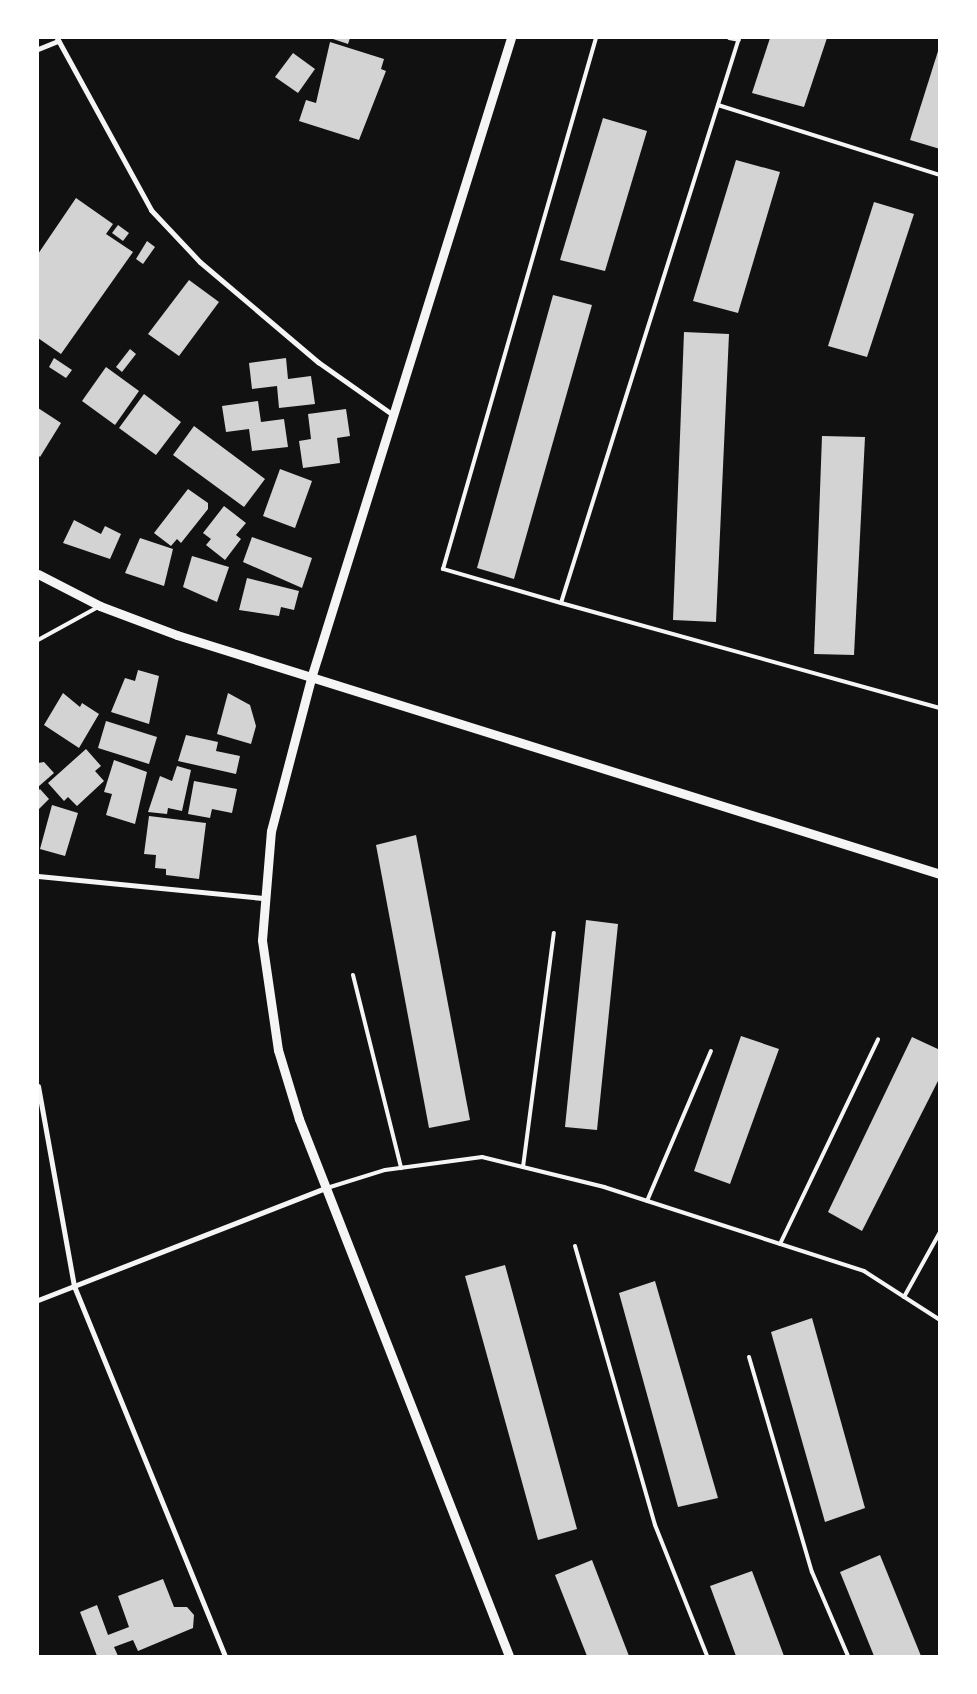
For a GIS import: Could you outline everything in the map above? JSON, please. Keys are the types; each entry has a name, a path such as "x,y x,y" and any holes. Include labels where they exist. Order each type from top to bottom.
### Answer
{"street":[{"path":"509,1656 325,1188 278,1050 267,999 263,898 271,831 311,678 511,38"},
{"path":"38,49 57,39 151,210 200,262 296,344 393,415"},
{"path":"38,574 100,606 311,678 940,874"},
{"path":"38,876 263,898"},
{"path":"38,1086 74,1286 225,1656"},
{"path":"38,1300 325,1188"}],"lane":[{"path":"596,38 443,569 940,708"},
{"path":"561,603 739,39 729,38"},
{"path":"718,105 940,175"},
{"path":"38,640 100,606"},
{"path":"523,1167 554,934"},
{"path":"353,976 400,1168"},
{"path":"780,1244 878,1039"},
{"path":"647,1201 711,1051"},
{"path":"325,1188 400,1168 482,1157 647,1201 864,1271 940,1320"},
{"path":"904,1297 940,1232"},
{"path":"575,1246 655,1525 707,1656"},
{"path":"749,1357 812,1572 848,1656"}],"building":[{"path":"330,38 350,38 348,44"},
{"path":"770,38 827,38 804,107 752,93"},
{"path":"330,42 384,59 381,69 386,71 359,140 299,121 306,100 316,103"},
{"path":"940,48 940,149 910,140"},
{"path":"293,53 315,69 298,93 275,77"},
{"path":"603,118 647,131 605,271 560,260"},
{"path":"736,160 780,172 738,313 693,301"},
{"path":"76,198 113,224 106,234 133,252 61,354 38,338 38,254"},
{"path":"874,202 914,214 867,357 828,346"},
{"path":"118,225 129,233 123,241 112,233"},
{"path":"147,241 155,247 143,264 136,259"},
{"path":"189,280 219,302 179,356 148,334"},
{"path":"553,295 592,305 514,579 477,568"},
{"path":"684,332 729,334 716,622 673,620"},
{"path":"130,349 136,354 122,372 116,367"},
{"path":"54,358 72,370 66,378 49,367"},
{"path":"286,358 288,379 311,376 315,404 279,408 277,386 252,389 249,363"},
{"path":"106,367 139,391 115,425 82,401"},
{"path":"144,394 181,422 156,455 119,428"},
{"path":"258,401 261,422 284,419 288,447 252,451 249,429 226,432 222,406"},
{"path":"38,408 61,423 40,457 38,455"},
{"path":"346,409 350,436 337,438 340,463 303,468 299,441 311,439 308,414"},
{"path":"194,426 265,479 244,507 173,455"},
{"path":"822,436 865,437 854,655 814,654"},
{"path":"280,469 312,481 295,528 263,516"},
{"path":"188,489 208,503 208,509 181,543 177,539 171,546 154,533"},
{"path":"224,506 246,523 236,535 241,539 225,560 206,545 211,539 203,533"},
{"path":"74,520 101,534 105,526 121,534 110,559 63,543"},
{"path":"252,537 312,558 302,588 243,562"},
{"path":"140,538 173,549 164,586 125,573"},
{"path":"192,556 229,567 217,602 183,587"},
{"path":"247,578 299,591 294,610 281,607 279,616 239,610"},
{"path":"138,670 159,676 149,724 111,712 125,678 135,681"},
{"path":"63,693 80,707 82,703 99,714 79,748 44,725"},
{"path":"228,693 250,705 256,726 251,744 217,734"},
{"path":"106,721 157,737 149,764 98,748"},
{"path":"186,735 218,742 216,751 240,756 236,774 178,761"},
{"path":"86,749 101,766 95,771 104,781 77,806 68,797 64,801 48,783"},
{"path":"114,760 147,772 135,824 106,815 112,794 104,792"},
{"path":"44,762 54,773 38,787 38,763"},
{"path":"177,766 191,770 182,811 168,808 167,814 148,812 160,776 172,781"},
{"path":"194,781 237,789 232,813 212,809 210,818 188,814"},
{"path":"40,789 49,799 38,810 38,791"},
{"path":"52,805 78,813 65,856 40,849"},
{"path":"149,816 206,823 199,879 166,875 166,869 155,868 156,855 144,854"},
{"path":"416,835 470,1120 429,1128 376,845"},
{"path":"586,920 618,924 597,1130 565,1127"},
{"path":"741,1036 779,1049 730,1184 694,1171"},
{"path":"912,1037 940,1050 940,1077 862,1231 828,1212"},
{"path":"505,1265 577,1529 538,1540 465,1276"},
{"path":"655,1281 718,1498 678,1507 619,1293"},
{"path":"812,1318 865,1508 825,1522 771,1332"},
{"path":"880,1555 921,1656 874,1656 840,1572"},
{"path":"592,1560 629,1656 587,1656 555,1575"},
{"path":"752,1571 784,1656 736,1656 710,1586"},
{"path":"163,1579 174,1607 187,1607 194,1615 193,1628 138,1651 133,1640 114,1647 118,1656 97,1656 80,1612 97,1605 108,1635 129,1627 118,1596"}]}
